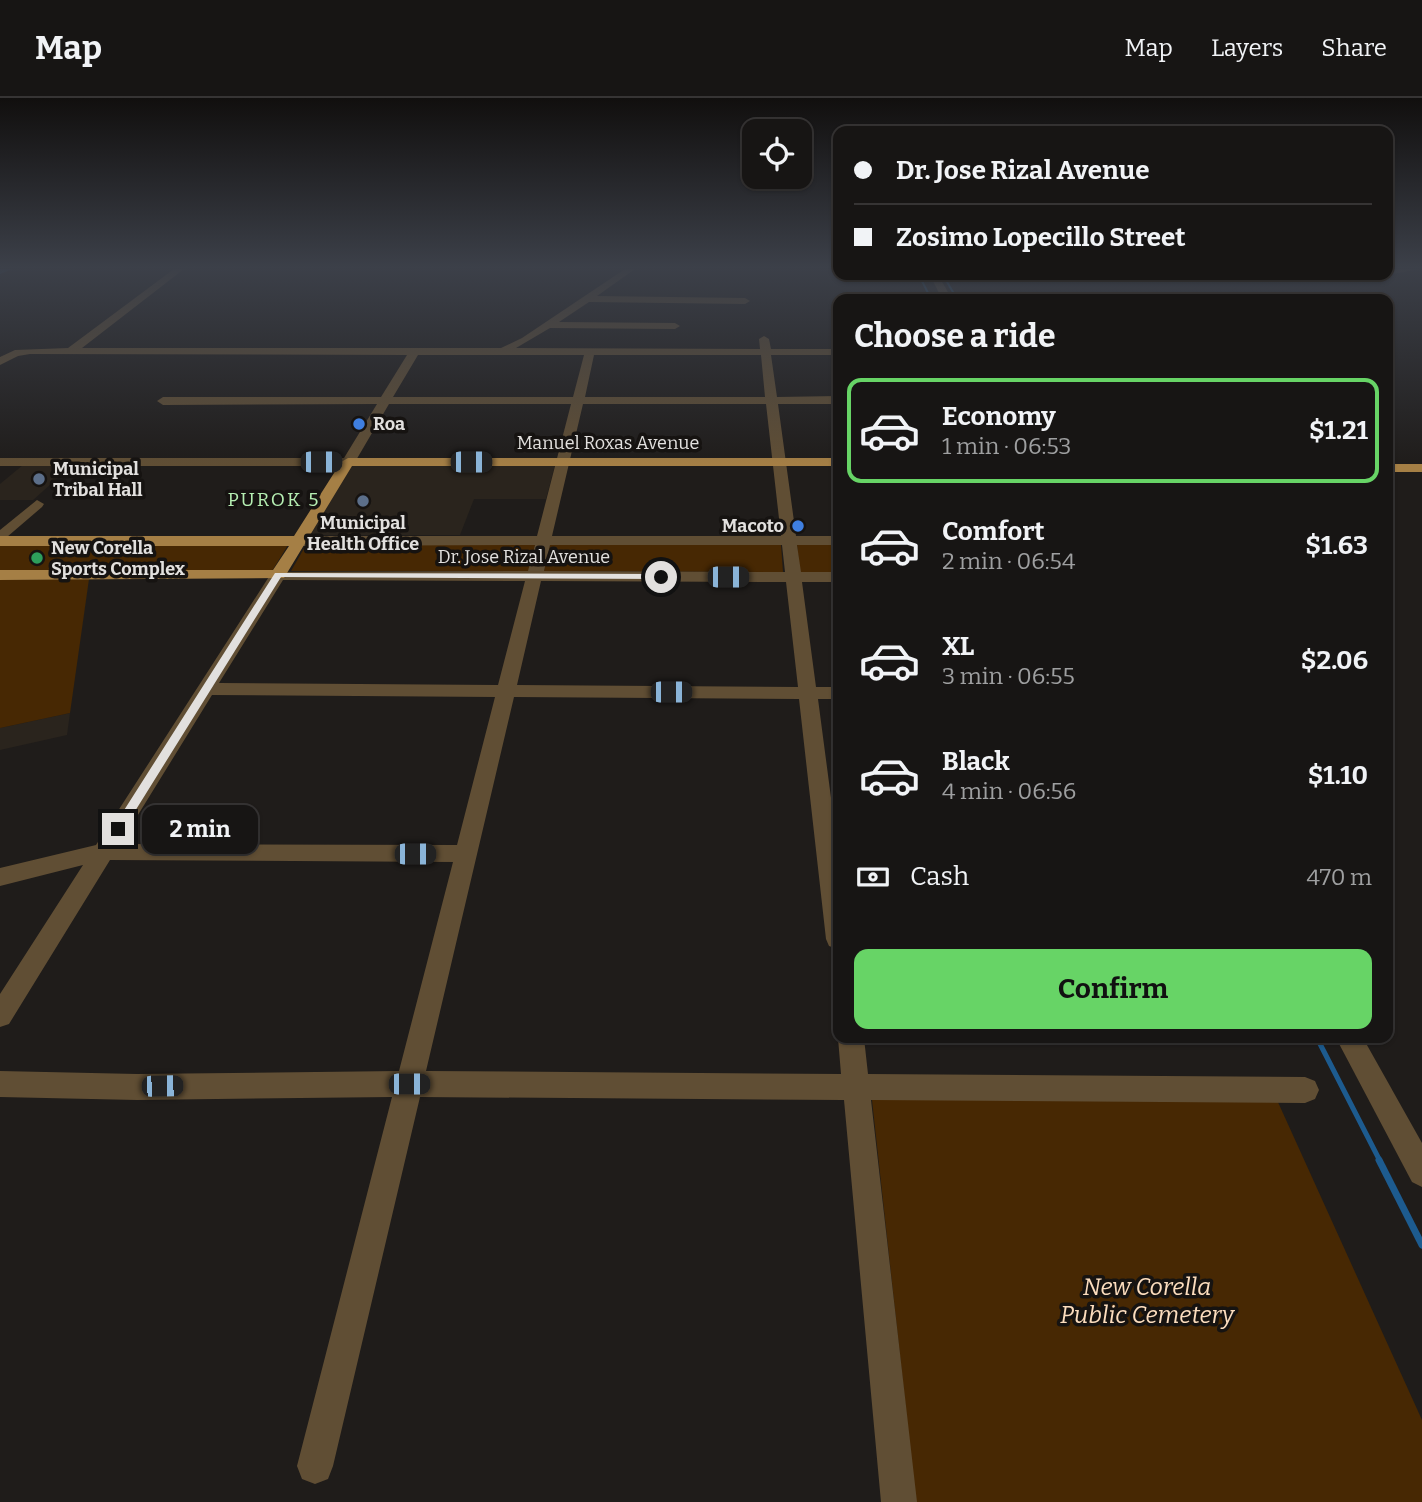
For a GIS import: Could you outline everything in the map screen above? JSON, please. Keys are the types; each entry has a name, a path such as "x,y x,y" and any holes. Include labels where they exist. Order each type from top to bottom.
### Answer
{"main road":[{"name":"Manuel Roxas Avenue","path":"348,462 833,462"},
{"path":"278,575 348,462"},
{"path":"1393,468 1422,468"},
{"name":"Dr. Jose Rizal Avenue","path":"0,539 300,541"},
{"name":"Dr. Jose Rizal Avenue","path":"0,575 278,575"}],"street":[{"path":"71,351 93,335"},
{"path":"501,351 534,335"},
{"path":"642,338 681,338"},
{"path":"315,1466 508,691 577,400 598,339"},
{"path":"760,343 777,339"},
{"path":"0,362 20,352 71,351 592,351 760,343 833,351"},
{"path":"760,343 770,400 833,899"},
{"path":"348,462 415,351"},
{"path":"163,401 833,400"},
{"name":"Manuel Roxas Avenue","path":"0,462 348,462"},
{"path":"0,539 37,504"},
{"name":"Dr. Jose Rizal Avenue","path":"300,541 833,540"},
{"path":"0,1016 278,575"},
{"name":"Dr. Jose Rizal Avenue","path":"278,575 833,577"},
{"path":"206,689 833,693"},
{"path":"0,877 103,852 467,854"},
{"path":"852,1043 899,1502"},
{"path":"1352,1043 1422,1172"},
{"path":"0,1084 1305,1090"}],"shaded area":[{"path":"23,465 71,466 33,500 0,500 0,484"},
{"path":"555,465 546,499 474,499 460,535 309,535 351,466"},
{"path":"70,713 67,735 0,750 0,728"}],"green space":[{"path":"288,545 272,571 0,570 0,546"},
{"path":"306,545 535,545 529,571 291,571"},
{"path":"550,545 781,545 783,572 544,571"},
{"path":"797,545 833,545 833,572 800,572"},
{"path":"89,579 70,713 0,728 0,580"},
{"name":"New Corella Public Cemetery","path":"872,1100 1277,1100 1422,1420 1422,1502 916,1502"}],"waterway":[{"path":"1320,1043 1380,1161"},
{"path":"1379,1160 1422,1245"}],"place":[{"name":"Roa","path":"359,424"},
{"name":"Municipal Tribal Hall","path":"39,479"},
{"name":"Municipal Health Office","path":"363,501"},
{"name":"Macoto","path":"798,526"},
{"name":"New Corella Sports Complex","path":"37,558"}],"district":[{"name":"PUROK 5","path":"274,499"}],"route":[{"path":"118,829 278,575 661,577"}]}
